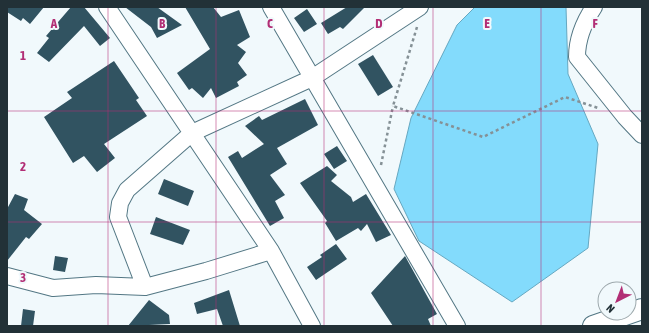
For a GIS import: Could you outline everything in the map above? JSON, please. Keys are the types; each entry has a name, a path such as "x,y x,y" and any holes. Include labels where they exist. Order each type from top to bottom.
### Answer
{"main road":[{"path":"593,326 642,309"}],"street":[{"path":"107,7 271,251 312,326"},
{"path":"271,7 457,326"},
{"path":"594,7 586,19 577,47 577,57 625,117 642,135"},
{"path":"145,287 118,217 120,203 127,190 192,133 312,78 419,15"},
{"path":"7,276 53,288 96,286 145,287 206,272 271,251"}],"path":[{"path":"376,188 393,106 419,15"},
{"path":"393,106 483,137 565,97 625,117"}],"water":[{"path":"475,7 566,7 568,74 598,144 588,248 512,302 419,241 394,189 411,118 457,25"}],"building":[{"path":"7,7 44,7 30,24 23,18 21,21 7,12"},
{"path":"71,7 84,7 110,38 100,46 84,26 49,62 37,53 49,38 46,36"},
{"path":"125,7 157,7 182,25 157,38 151,27"},
{"path":"185,7 213,7 221,17 239,10 250,37 237,45 246,52 238,63 247,75 237,82 239,86 216,98 211,88 203,98 192,88 189,90 177,73 210,49"},
{"path":"347,7 365,7 343,29 340,27 328,34 321,23"},
{"path":"307,9 317,24 304,32 294,18"},
{"path":"373,55 393,87 378,96 358,64"},
{"path":"114,61 139,98 136,100 147,116 104,144 115,158 97,172 84,156 73,163 44,117 72,98 67,92"},
{"path":"305,99 318,125 277,148 287,164 270,175 285,195 275,201 284,218 270,226 228,157 238,151 242,158 264,144 245,126 259,116 262,120"},
{"path":"337,146 347,161 334,169 324,154"},
{"path":"327,166 337,175 331,181 351,197 353,202 366,194 391,235 376,242 367,224 361,231 358,228 336,241 325,223 327,221 300,183"},
{"path":"164,179 194,191 188,206 158,194"},
{"path":"15,194 28,199 24,210 42,224 29,239 26,237 7,261 7,209"},
{"path":"156,217 190,230 183,245 150,234"},
{"path":"336,244 347,259 316,280 307,267 322,257 320,255"},
{"path":"55,256 68,258 65,272 53,270"},
{"path":"405,256 437,314 428,319 431,326 393,326 371,293"},
{"path":"229,290 240,326 223,326 217,309 197,314 194,303"},
{"path":"149,300 169,315 170,324 128,326"},
{"path":"23,309 35,311 33,326 21,326"}]}
